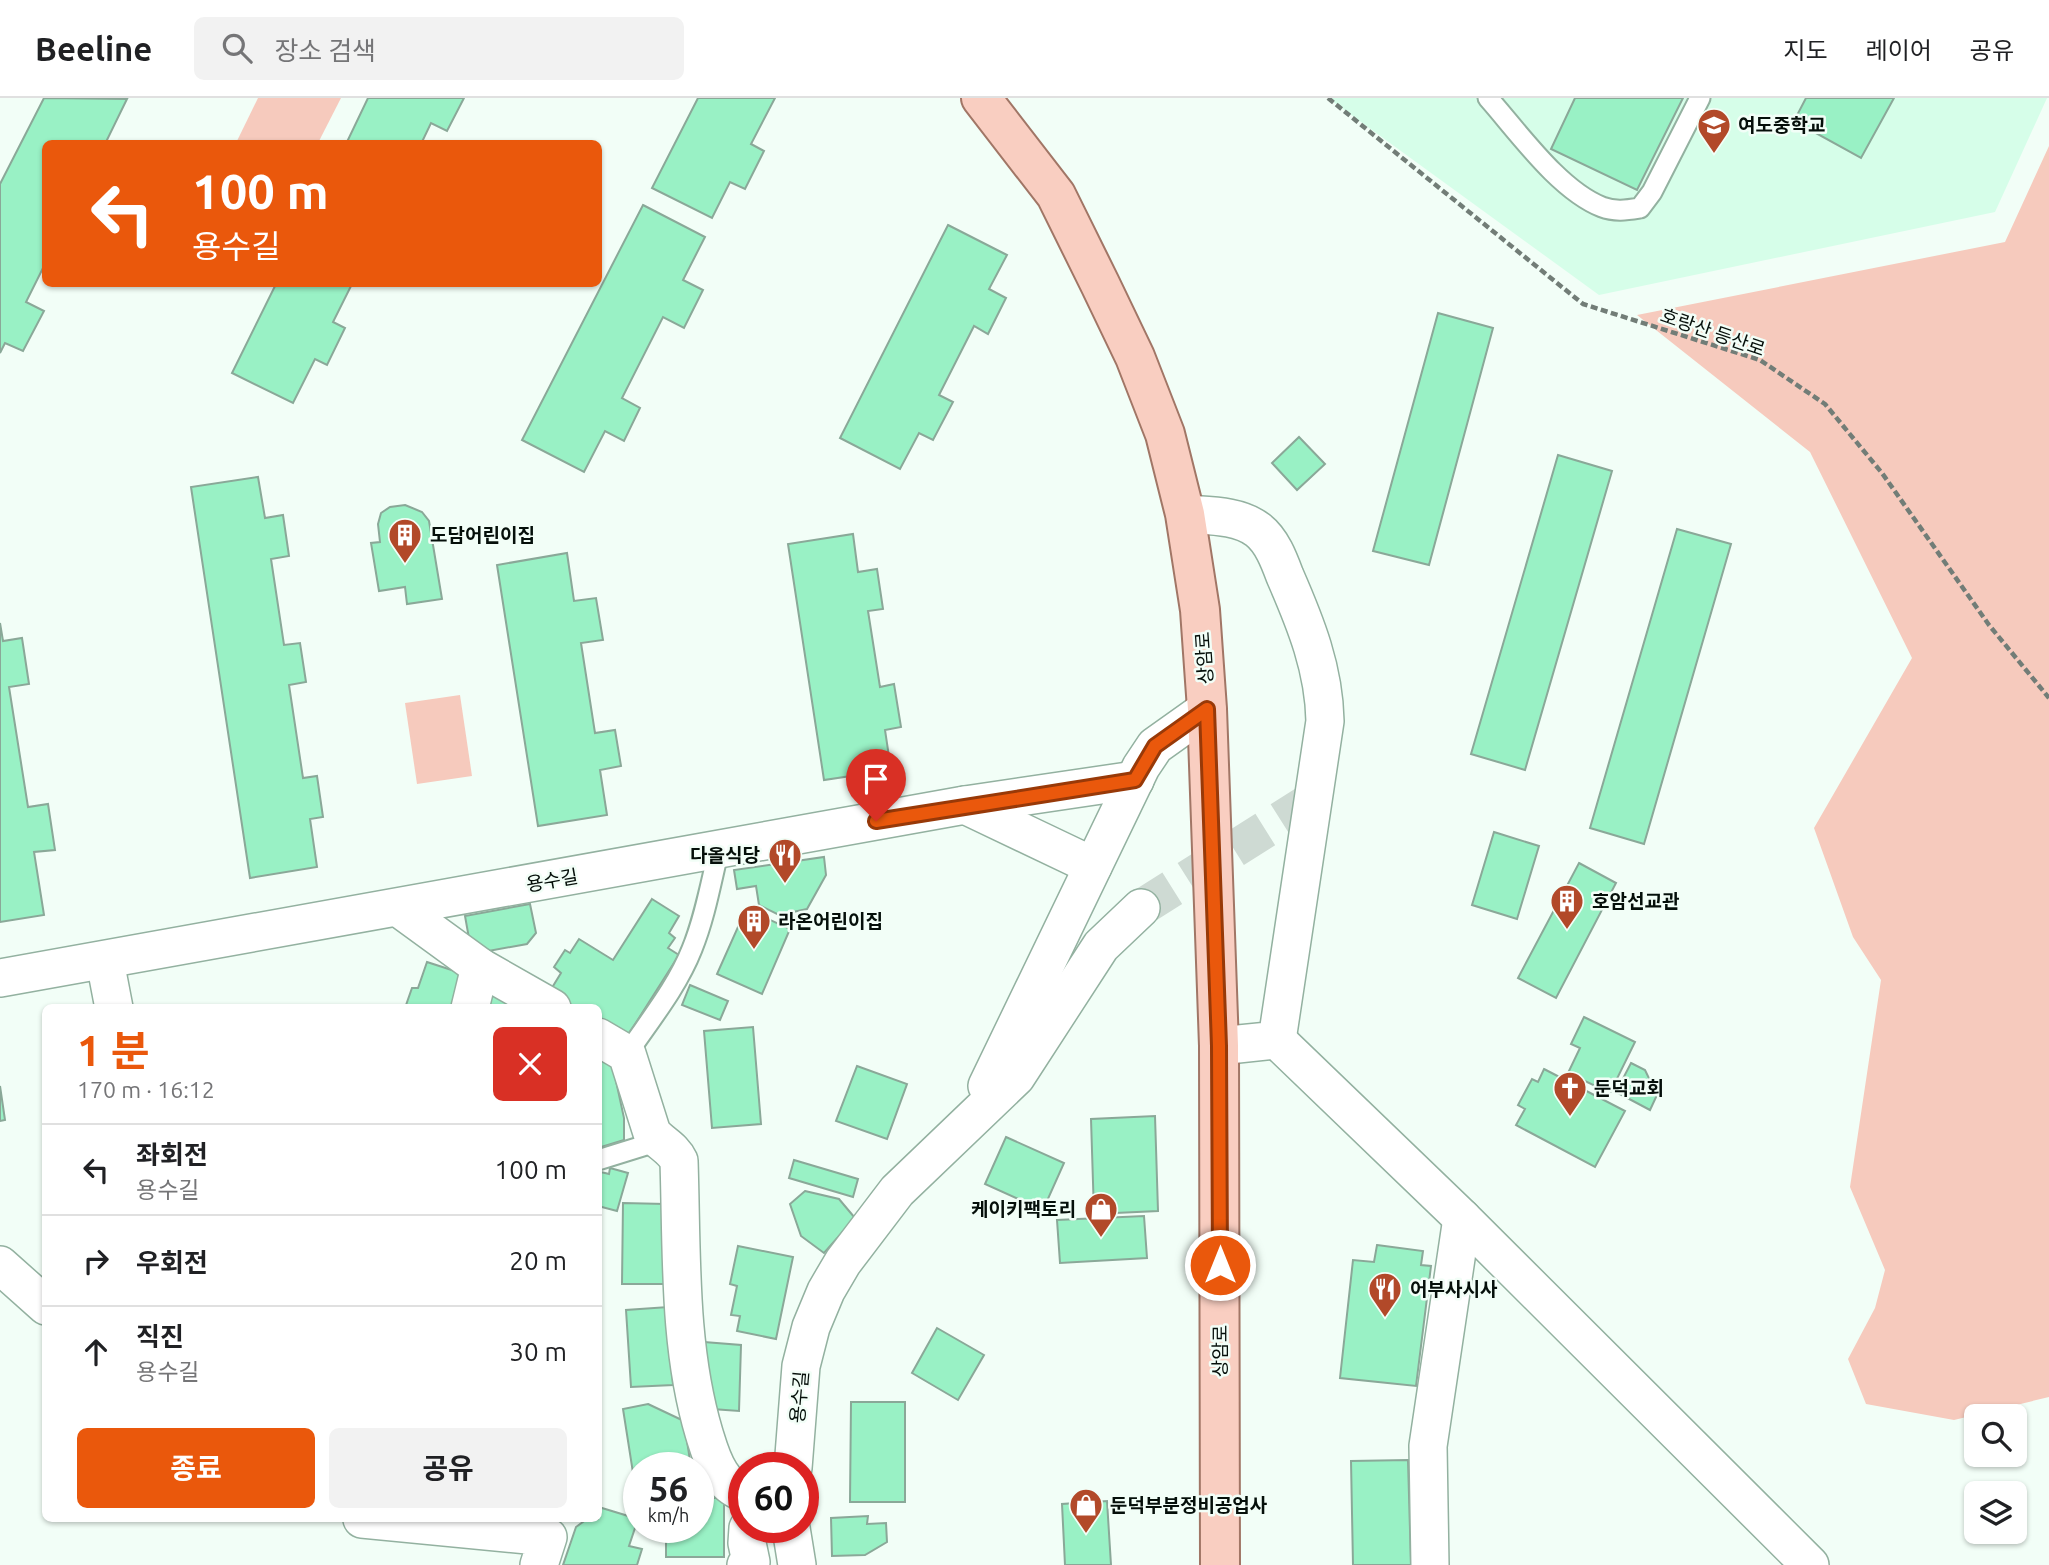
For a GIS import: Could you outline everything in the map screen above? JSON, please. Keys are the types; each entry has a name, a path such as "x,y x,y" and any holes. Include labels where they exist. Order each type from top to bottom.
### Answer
{"main road":[{"name":"상암로","path":"981,98 1056,195 1101,284 1135,357 1165,434 1185,514 1200,610 1207,709 1219,1046 1220,1565"}],"street":[{"path":"1185,514 1231,519 1256,528 1264,535 1276,554 1299,608 1315,650 1324,692 1325,721 1278,1040"},
{"name":"용수길","path":"794,1452 801,1366 811,1327 826,1291 843,1262 897,1191 970,1121 1135,780 1155,746 1207,709"},
{"name":"용수길","path":"0,978 965,805 1135,780"},
{"path":"965,805 1093,866"},
{"path":"399,908 480,967 545,1004"},
{"path":"970,1121 1016,1077 1101,946 1141,908"},
{"path":"1064,926 1101,946"},
{"path":"105,961 113,1004"},
{"path":"471,1004 480,967"},
{"path":"1219,1046 1278,1040"},
{"path":"1278,1040 1810,1565"},
{"path":"613,1045 652,1133 675,1151 679,1161 687,1337 694,1394 710,1451 720,1474 728,1483"},
{"path":"1430,1565 1428,1446 1462,1219"},
{"path":"0,1265 42,1302"},
{"path":"772,1452 797,1404"},
{"path":"388,1522 547,1540"},
{"path":"793,1543 797,1565"}],"lane":[{"path":"1488,98 1572,190 1603,207 1621,211 1640,208 1652,192 1700,98"},
{"path":"613,1045 679,976 693,948 719,849"},
{"path":"602,1159 659,1141"}],"path":[{"name":"호랑산 등산로","path":"1328,98 1583,304 1760,360 1825,404 1882,473 1989,625 2049,698"}],"shaded area":[{"path":"258,98 341,98 320,140 237,140"},
{"name":"여도중학교","path":"1328,98 2047,98 1995,212 1599,295"},
{"path":"2049,146 2049,1397 2020,1404 1964,1404 1964,1418 1954,1420 1866,1404 1848,1359 1875,1308 1885,1270 1850,1187 1881,980 1853,937 1814,828 1912,658 1810,452 1637,315 2005,242"},
{"path":"460,695 472,776 417,784 405,703"}],"building":[{"path":"44,98 127,99 107,140 42,140 42,270 26,302 44,311 23,351 5,343 0,353 0,184"},
{"path":"368,98 464,98 447,131 431,123 423,140 348,140"},
{"path":"698,98 775,98 751,144 764,151 745,189 730,182 712,218 652,188"},
{"path":"1575,98 1683,98 1637,190 1551,149"},
{"path":"1806,98 1894,98 1861,158 1794,121"},
{"path":"643,205 705,237 683,280 703,290 684,328 663,317 622,398 640,408 624,441 605,431 584,472 522,440"},
{"path":"948,225 1007,255 989,289 1006,298 988,334 974,326 939,395 953,402 933,440 919,433 900,469 840,438"},
{"path":"275,287 350,287 333,322 345,328 327,365 315,359 293,403 232,373"},
{"path":"1438,313 1493,328 1429,565 1373,551"},
{"path":"1299,437 1325,464 1297,490 1272,463"},
{"path":"1558,455 1612,471 1525,770 1471,754"},
{"path":"258,477 265,518 283,515 289,556 271,559 284,645 300,643 306,682 289,685 303,778 317,776 323,817 310,819 317,867 250,878 191,487"},
{"name":"도담어린이집","path":"405,505 422,512 429,521 442,599 407,604 405,587 379,591 371,543 380,542 378,524 381,513 390,507"},
{"path":"1677,529 1731,544 1644,844 1590,828"},
{"path":"853,534 858,572 877,569 883,609 868,611 880,687 894,684 901,727 885,730 891,770 824,780 788,544"},
{"path":"567,553 574,601 596,598 603,640 581,643 595,733 615,730 621,766 600,770 607,815 538,826 497,565"},
{"path":"0,623 3,641 22,638 29,684 9,687 28,807 48,804 55,850 34,852 44,915 0,922"},
{"path":"1494,832 1539,846 1517,919 1472,905"},
{"path":"824,857 826,875 807,909 779,915 759,905 756,886 737,889 734,870"},
{"name":"호암선교관","path":"1579,863 1616,883 1556,998 1518,978"},
{"path":"652,899 679,916 669,933 675,938 668,948 679,955 625,1040 602,1026 602,1004 570,1004 550,991 561,973 554,967 565,950 570,953 579,939 613,960"},
{"path":"530,904 536,933 527,944 483,952 470,944 465,916"},
{"name":"라온어린이집","path":"746,909 790,929 762,994 717,974"},
{"path":"427,962 470,976 460,1004 406,1004 412,988 418,988"},
{"path":"690,985 728,1001 720,1020 682,1005"},
{"path":"486,993 521,1004 482,1004"},
{"path":"1584,1017 1635,1042 1610,1093 1568,1073 1580,1048 1571,1044"},
{"path":"753,1027 761,1124 712,1128 704,1031"},
{"path":"602,1048 610,1053 624,1118 624,1140 602,1147"},
{"path":"1631,1063 1645,1070 1657,1095 1650,1110 1616,1092"},
{"path":"857,1066 907,1084 887,1139 836,1121"},
{"name":"둔덕교회","path":"1544,1069 1625,1111 1595,1167 1516,1125 1525,1109 1518,1105 1532,1079 1538,1082"},
{"path":"0,1086 5,1120 0,1121"},
{"path":"1155,1116 1158,1211 1094,1214 1091,1119"},
{"path":"1006,1137 1064,1163 1043,1210 985,1184"},
{"path":"794,1160 858,1179 853,1197 789,1178"},
{"path":"610,1168 628,1173 617,1211 602,1207 602,1172 609,1174"},
{"path":"805,1191 839,1199 855,1218 824,1253 801,1236 790,1204"},
{"path":"623,1203 665,1204 664,1284 622,1284"},
{"path":"1144,1216 1147,1258 1060,1263 1057,1220"},
{"path":"1377,1245 1423,1251 1421,1265 1431,1266 1416,1386 1340,1378 1353,1260 1374,1262"},
{"path":"738,1246 793,1257 776,1339 737,1331 740,1316 731,1315 737,1286 730,1284"},
{"path":"668,1307 673,1385 631,1387 626,1310"},
{"path":"937,1328 984,1355 958,1400 912,1373"},
{"path":"704,1342 741,1345 739,1411 712,1409"},
{"path":"851,1402 905,1402 905,1502 850,1502"},
{"path":"648,1404 684,1421 689,1452 630,1452 623,1409"},
{"path":"1408,1460 1411,1565 1353,1565 1351,1461"},
{"path":"714,1498 724,1498 724,1557 666,1557 666,1543 714,1543"},
{"name":"둔덕부분정비공업사","path":"1107,1501 1111,1565 1065,1565 1062,1504"},
{"path":"602,1508 623,1514 623,1543 630,1543 629,1546 642,1549 637,1565 563,1565 576,1527 583,1522 602,1522"},
{"path":"868,1516 867,1524 886,1523 887,1542 865,1555 832,1556 831,1518"}],"tunnel":[{"path":"1141,908 1312,800"}],"place":[{"name":"여도중학교","path":"1714,155"},
{"name":"도담어린이집","path":"405,565"},
{"name":"다올식당","path":"785,885"},
{"name":"호암선교관","path":"1567,931"},
{"name":"라온어린이집","path":"754,951"},
{"name":"둔덕교회","path":"1570,1118"},
{"name":"케이키팩토리","path":"1101,1239"},
{"name":"어부사시사","path":"1385,1319"},
{"name":"둔덕부분정비공업사","path":"1086,1535"}],"route":[{"path":"876,821 1135,780 1155,746 1207,709 1219,1046 1220,1265"}]}
